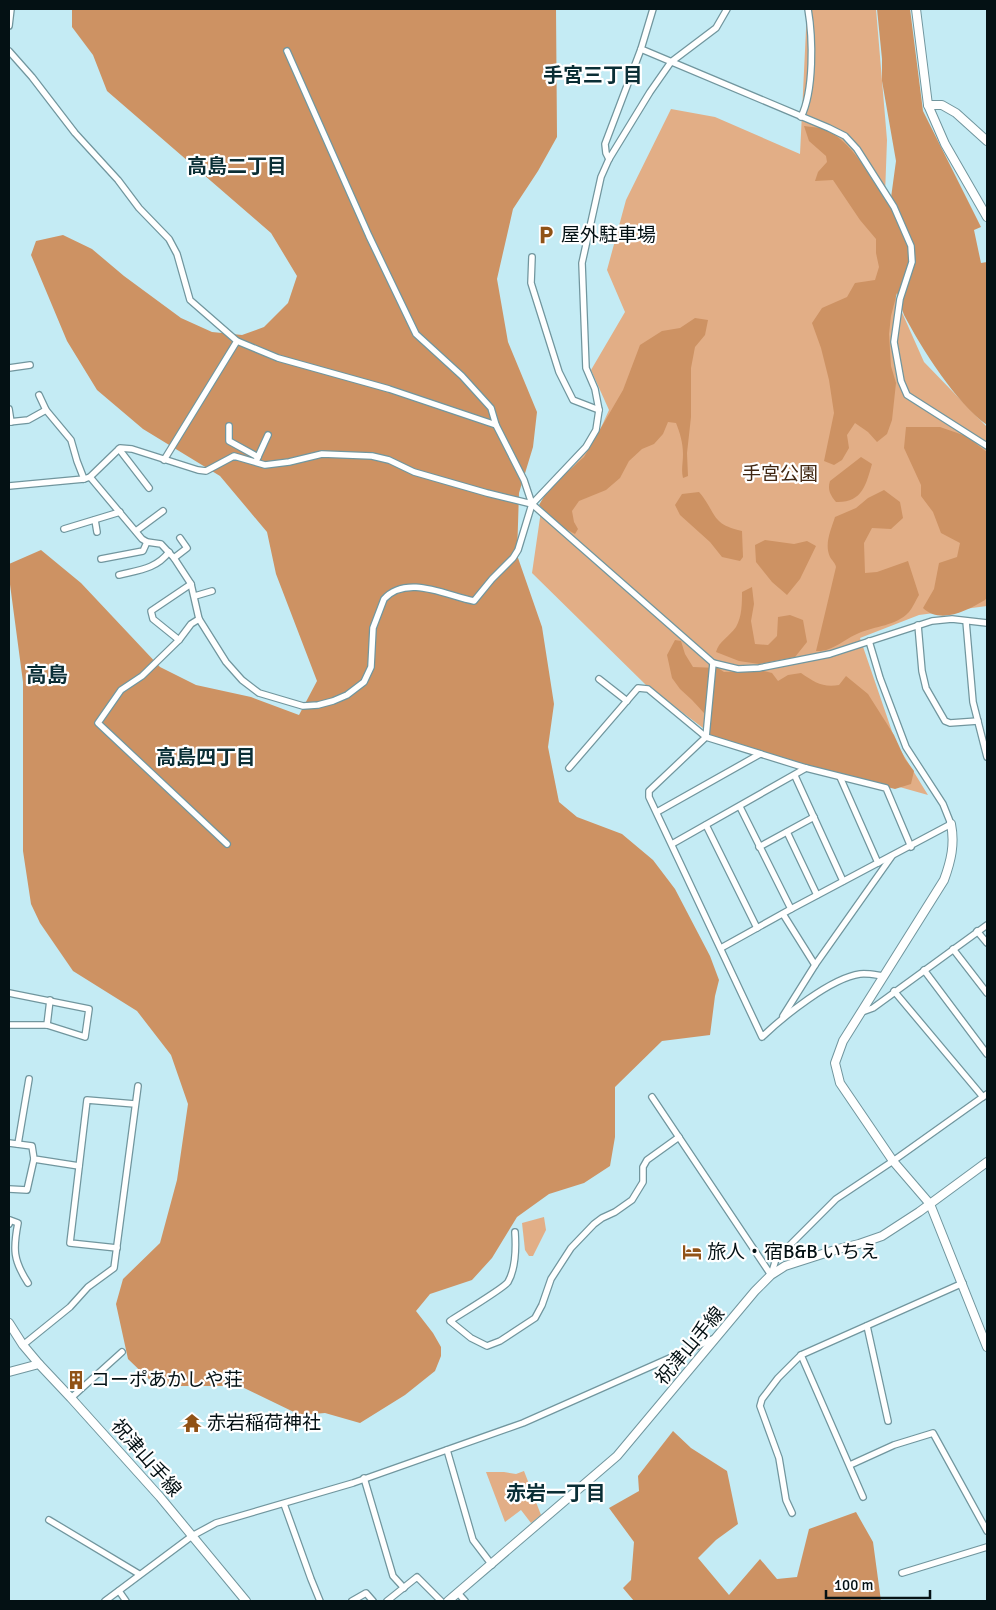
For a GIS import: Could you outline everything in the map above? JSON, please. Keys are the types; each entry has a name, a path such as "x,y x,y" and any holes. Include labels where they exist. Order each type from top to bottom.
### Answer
{"street":[{"path":"9,26 11,9"},
{"path":"609,159 605,144 654,9"},
{"path":"38,395 46,410 71,440 77,461 87,478 120,512 142,539 161,544 171,555 191,584 199,619 226,662 242,680 259,692 303,706 318,705 347,695 364,682 370,667 373,628 387,595 398,588 405,587 429,589 474,601 518,550 532,504 586,447 596,430 599,410 596,389 586,368 582,263 601,176 609,159 650,92 671,62 716,28 727,9"},
{"path":"801,117 808,98 810,75 811,44 808,9"},
{"path":"916,9 928,105 936,127 987,217"},
{"path":"641,49 845,136 858,149 894,207 911,246 912,262 900,299 894,342 901,381 907,395 987,446"},
{"path":"9,51 32,77 75,133 118,180 139,208 169,239 177,254 190,300 237,341 278,358 389,389 496,425"},
{"path":"287,51 369,236 416,334 462,376 491,408 496,425 524,480 532,504"},
{"path":"928,105 942,105 956,113 987,141"},
{"path":"532,257 531,283 559,372 573,400 599,410"},
{"path":"164,460 237,341"},
{"path":"9,368 30,365"},
{"path":"9,409 10,422 28,420 46,410"},
{"path":"229,426 229,441 265,465 289,462 322,454 372,456 389,460 423,475 487,494 532,504 713,663 738,669 759,668 830,654 918,625 952,619 987,623"},
{"path":"257,460 268,435"},
{"path":"9,486 87,478 120,448 132,449 206,472 234,456 257,460"},
{"path":"119,449 149,488"},
{"path":"136,531 163,511"},
{"path":"64,529 120,512"},
{"path":"95,520 97,532"},
{"path":"119,574 149,568 187,548 180,538"},
{"path":"101,559 143,551 148,542"},
{"path":"179,640 152,619 151,611 191,584"},
{"path":"195,596 212,591"},
{"path":"199,619 191,624 179,640 142,676 121,690 98,724 227,844"},
{"path":"966,621 973,702 987,757"},
{"path":"918,625 922,671 926,688 945,721 950,723 978,721"},
{"path":"869,641 880,678 906,747 943,804 951,824 953,838 951,860 944,880 843,1041 837,1054 837,1069 840,1083 893,1161 930,1204 963,1283 987,1348"},
{"path":"713,663 706,737 649,791 649,797 762,1037 780,1020 839,980 862,973 884,976"},
{"path":"599,678 627,701"},
{"path":"570,768 638,688 648,689 706,737 806,768 886,788 911,847"},
{"path":"657,812 760,754"},
{"path":"672,844 795,776 806,768"},
{"path":"795,776 843,881"},
{"path":"840,777 878,863"},
{"path":"740,807 790,909"},
{"path":"759,847 814,817"},
{"path":"721,948 790,909 894,854 911,847 951,824"},
{"path":"706,825 757,928"},
{"path":"787,832 817,895"},
{"path":"780,1020 815,965 894,854"},
{"path":"783,914 815,965"},
{"path":"862,1012 872,1008 987,925"},
{"path":"978,931 987,943"},
{"path":"953,949 987,993"},
{"path":"924,970 987,1054"},
{"path":"771,1275 776,1259 836,1199 985,1096 894,991"},
{"path":"9,993 89,1009 85,1036 46,1025 9,1025"},
{"path":"46,1025 50,1000"},
{"path":"18,1144 29,1079"},
{"path":"23,1346 70,1306 88,1287 114,1268 138,1086"},
{"path":"652,1097 771,1275"},
{"path":"117,1248 70,1243 87,1100 135,1104"},
{"path":"515,1232 516,1245 507,1283 450,1321 470,1338 487,1346 500,1341 535,1318 542,1305 551,1279 571,1248 594,1224 632,1200 643,1182 643,1167 647,1160 679,1137"},
{"path":"9,1143 32,1146 34,1159 27,1190 9,1189"},
{"path":"34,1159 79,1166"},
{"name":"祝津山手線","path":"448,1601 617,1456 771,1275 785,1266 799,1261 882,1236 987,1162"},
{"path":"9,1224 10,1220 18,1223 14,1242 14,1255 19,1269 28,1283"},
{"path":"792,1513 786,1500 779,1458 760,1406 762,1399 778,1378 801,1354 963,1283"},
{"name":"祝津山手線","path":"9,1323 23,1346 192,1536 246,1601"},
{"path":"867,1326 888,1421"},
{"path":"105,1601 192,1536 216,1523 244,1513 284,1504 364,1478 522,1422 719,1336"},
{"path":"71,1398 122,1352"},
{"path":"801,1354 863,1497"},
{"path":"9,1372 39,1364"},
{"path":"850,1465 894,1445 933,1433 987,1531"},
{"path":"446,1450 473,1540 492,1565"},
{"path":"364,1478 393,1576 404,1588"},
{"path":"284,1504 320,1601"},
{"path":"49,1520 140,1574"},
{"path":"902,1572 987,1547"},
{"path":"387,1601 417,1577 441,1601"},
{"path":"118,1591 126,1601"},
{"path":"458,1593 465,1601"},
{"path":"352,1601 366,1594 373,1601"}],"green space":[{"name":"手宮公園","path":"807,9 876,9 887,140 885,195 888,281 924,362 987,427 987,606 919,615 860,638 896,743 928,795 711,734 646,685 532,573 541,511 599,432 609,410 591,370 625,312 607,270 626,200 671,109 715,117 800,154"},
{"path":"544,1217 546,1230 533,1256 529,1256 525,1250 522,1223"},
{"path":"524,1471 541,1515 531,1523 521,1510 505,1522 486,1472 516,1474"}],"shaded area":[{"path":"72,9 556,9 557,137 538,171 513,209 497,279 508,342 537,412 533,447 519,493 517,555 542,627 554,704 548,747 559,802 577,817 622,834 653,860 675,889 710,956 719,980 710,1035 662,1041 615,1087 615,1137 610,1166 584,1183 549,1194 517,1217 492,1258 472,1280 430,1294 416,1311 441,1347 441,1356 435,1371 405,1395 360,1423 325,1413 300,1415 240,1386 156,1386 128,1359 116,1304 123,1279 160,1243 177,1180 188,1104 171,1055 137,1011 73,971 40,923 31,904 23,851 23,682 9,577 9,564 41,550 81,583 160,667 196,685 251,697 299,715 317,681 276,574 267,532 220,476 143,429 97,390 67,341 31,255 36,241 63,235 92,249 124,276 181,318 212,332 242,335 264,327 288,303 297,276 271,233 107,91 93,55 72,27"},
{"path":"877,9 910,9 923,111 981,227 974,230 981,263 987,262 987,425 963,403 930,359 904,315 897,293 889,334 891,366 896,383 892,420 887,434 877,442 868,432 855,423 847,435 849,448 842,460 834,465 824,461 834,413 829,380 812,323 822,308 847,297 855,283 875,280 879,267 876,239 860,220 833,180 815,181 818,172 827,162 826,156 809,141 804,126 820,128 832,133 852,150 890,205 896,161 882,81 882,59"},
{"path":"695,318 708,320 705,335 695,347 691,368 691,417 687,453 688,476 683,478 681,438 676,423 668,422 663,434 654,444 642,449 629,461 620,478 606,490 579,501 572,511 574,522 578,529 575,534 564,528 539,505 549,488 584,457 623,390 640,345 662,331 680,328"},
{"path":"906,427 940,427 966,436 987,452 987,597 985,600 963,611 946,616 930,613 923,608 934,589 939,563 957,557 960,543 941,533 933,512 921,496 921,485 904,448"},
{"path":"861,457 872,464 865,486 852,499 845,502 836,502 830,493 830,481"},
{"path":"884,490 900,502 903,518 891,529 872,528 864,543 865,573 877,572 908,561 919,595 904,617 859,633 828,649 816,651 836,567 828,552 829,537 835,517 856,508 868,498"},
{"path":"699,492 719,521 724,525 742,531 743,557 740,561 722,557 710,542 680,515 675,505 682,494"},
{"path":"765,540 794,544 807,541 816,546 800,579 787,595 772,582 756,562 755,545"},
{"path":"752,587 754,604 751,621 755,644 768,645 777,636 778,617 790,615 803,620 807,642 795,657 759,664 739,661 716,652 719,645 738,623 742,592"},
{"path":"675,640 681,641 685,654 693,667 718,668 724,672 764,671 772,673 778,681 788,675 801,673 815,682 828,686 839,685 846,676 868,694 894,735 905,759 914,771 911,784 895,789 717,744 709,734 704,713 680,689 672,678 667,655"},
{"path":"673,1431 691,1448 727,1471 738,1524 716,1540 698,1558 729,1595 760,1559 777,1579 797,1577 809,1529 856,1512 873,1542 881,1601 634,1601 623,1588 631,1580 634,1542 609,1508 639,1491 638,1476"}],"place":[{"name":"屋外駐車場","path":"546,235"},
{"name":"旅人・宿B&B いちえ","path":"692,1252"},
{"name":"コーポあかしや荘","path":"76,1380"},
{"name":"赤岩稲荷神社","path":"192,1423"}],"district":[{"name":"手宮三丁目","path":"593,75"},
{"name":"高島二丁目","path":"237,166"},
{"name":"高島","path":"47,675"},
{"name":"高島四丁目","path":"206,757"},
{"name":"赤岩一丁目","path":"556,1493"}]}
